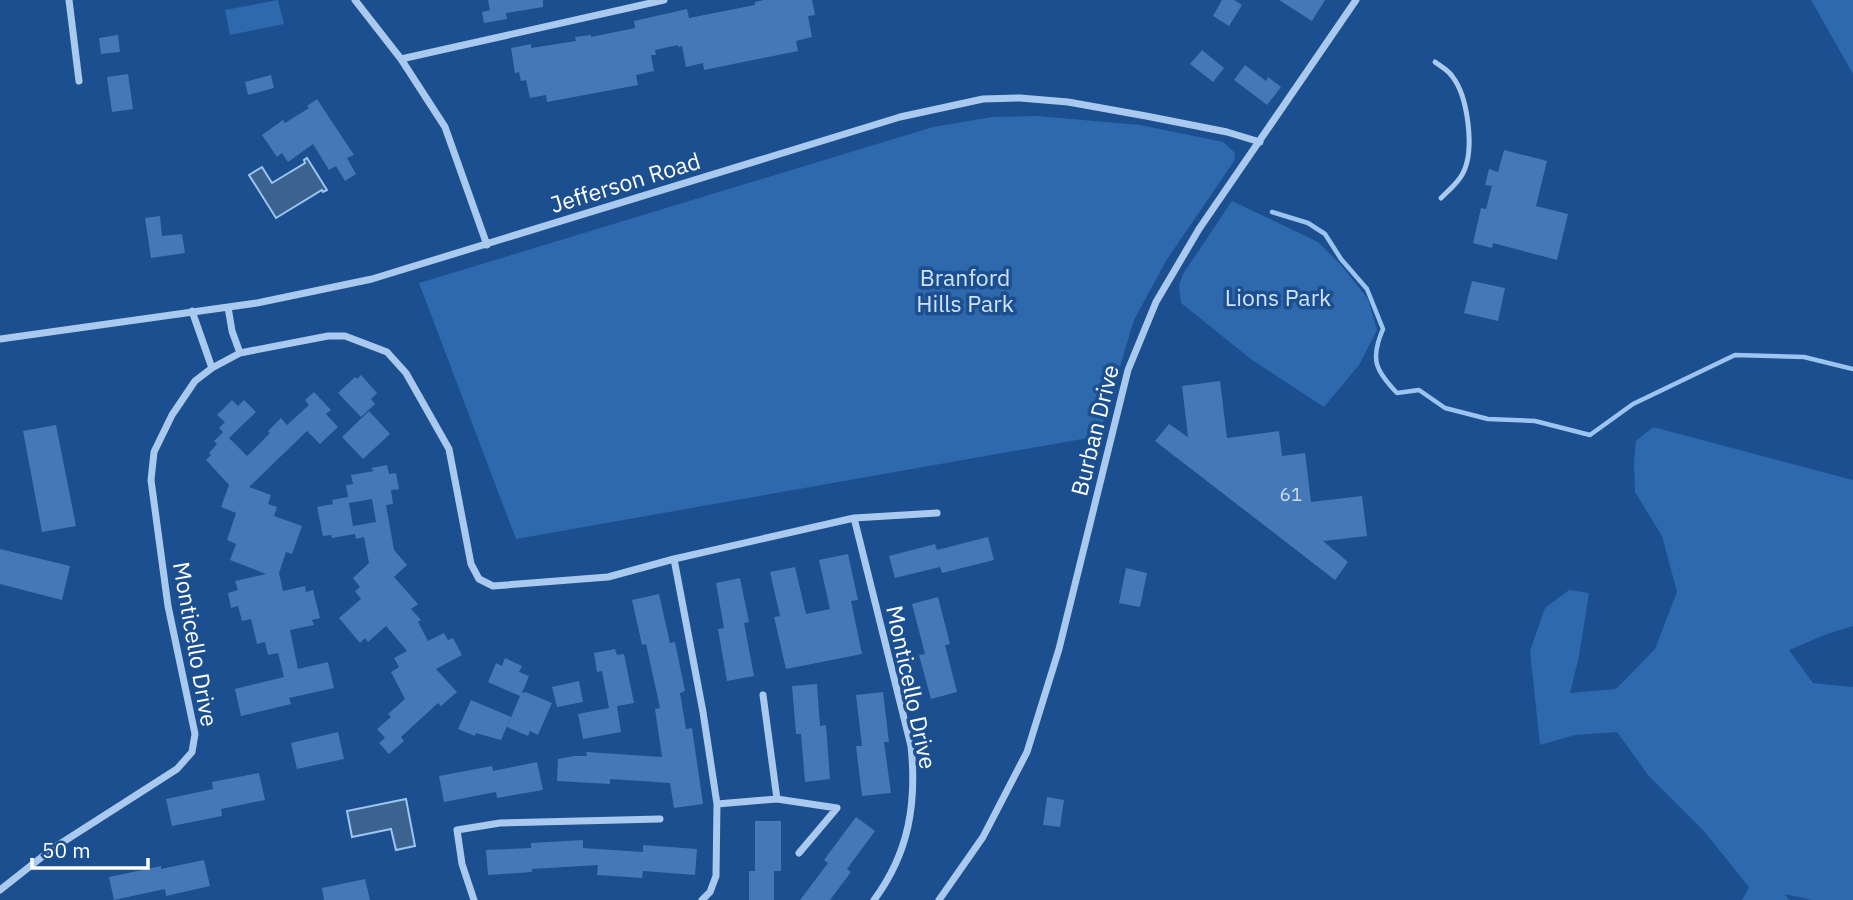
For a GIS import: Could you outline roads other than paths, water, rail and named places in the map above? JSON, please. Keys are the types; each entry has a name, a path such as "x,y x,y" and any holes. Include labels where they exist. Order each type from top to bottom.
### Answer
{"street":[{"path":"69,0 79,81"},
{"path":"355,0 401,59 445,127 487,245"},
{"path":"401,59 660,0"},
{"name":"Burban Drive","path":"939,900 983,836 1027,752 1059,649 1125,381 1141,334 1161,292 1194,238 1356,0"},
{"name":"Jefferson Road","path":"0,339 298,296 372,279 900,117 983,99 1020,98 1068,102 1200,127 1260,142"},
{"path":"228,307 240,354"},
{"path":"192,311 212,368"},
{"name":"Monticello Drive","path":"0,890 52,849 177,768 192,752 195,734 168,606 151,481 154,452 172,415 195,381 212,368 240,354 328,336 345,336 387,352 406,373 449,449 471,564 479,579 494,586 608,577 674,559 854,518 937,513"},
{"name":"Monticello Drive","path":"854,518 911,746 914,779 909,824 898,859 874,900"},
{"path":"674,559 703,712 717,804 716,876 710,892 702,900"},
{"path":"763,695 777,799"},
{"path":"717,804 777,799 837,808 799,853"},
{"path":"474,900 462,864 457,830 500,822 660,820"}],"lane":[{"path":"1435,62 1452,76 1465,105 1468,128 1468,152 1463,174 1441,198"}],"waterway":[{"path":"1272,212 1308,223 1325,234 1341,259 1367,289 1383,329 1376,356 1379,371 1397,393 1419,390 1445,408 1488,419 1535,421 1590,435 1633,404 1735,355 1804,357 1853,369"}],"park label":[{"name":"Branford Hills Park","path":"965,290"},
{"name":"Lions Park","path":"1278,297"}]}
